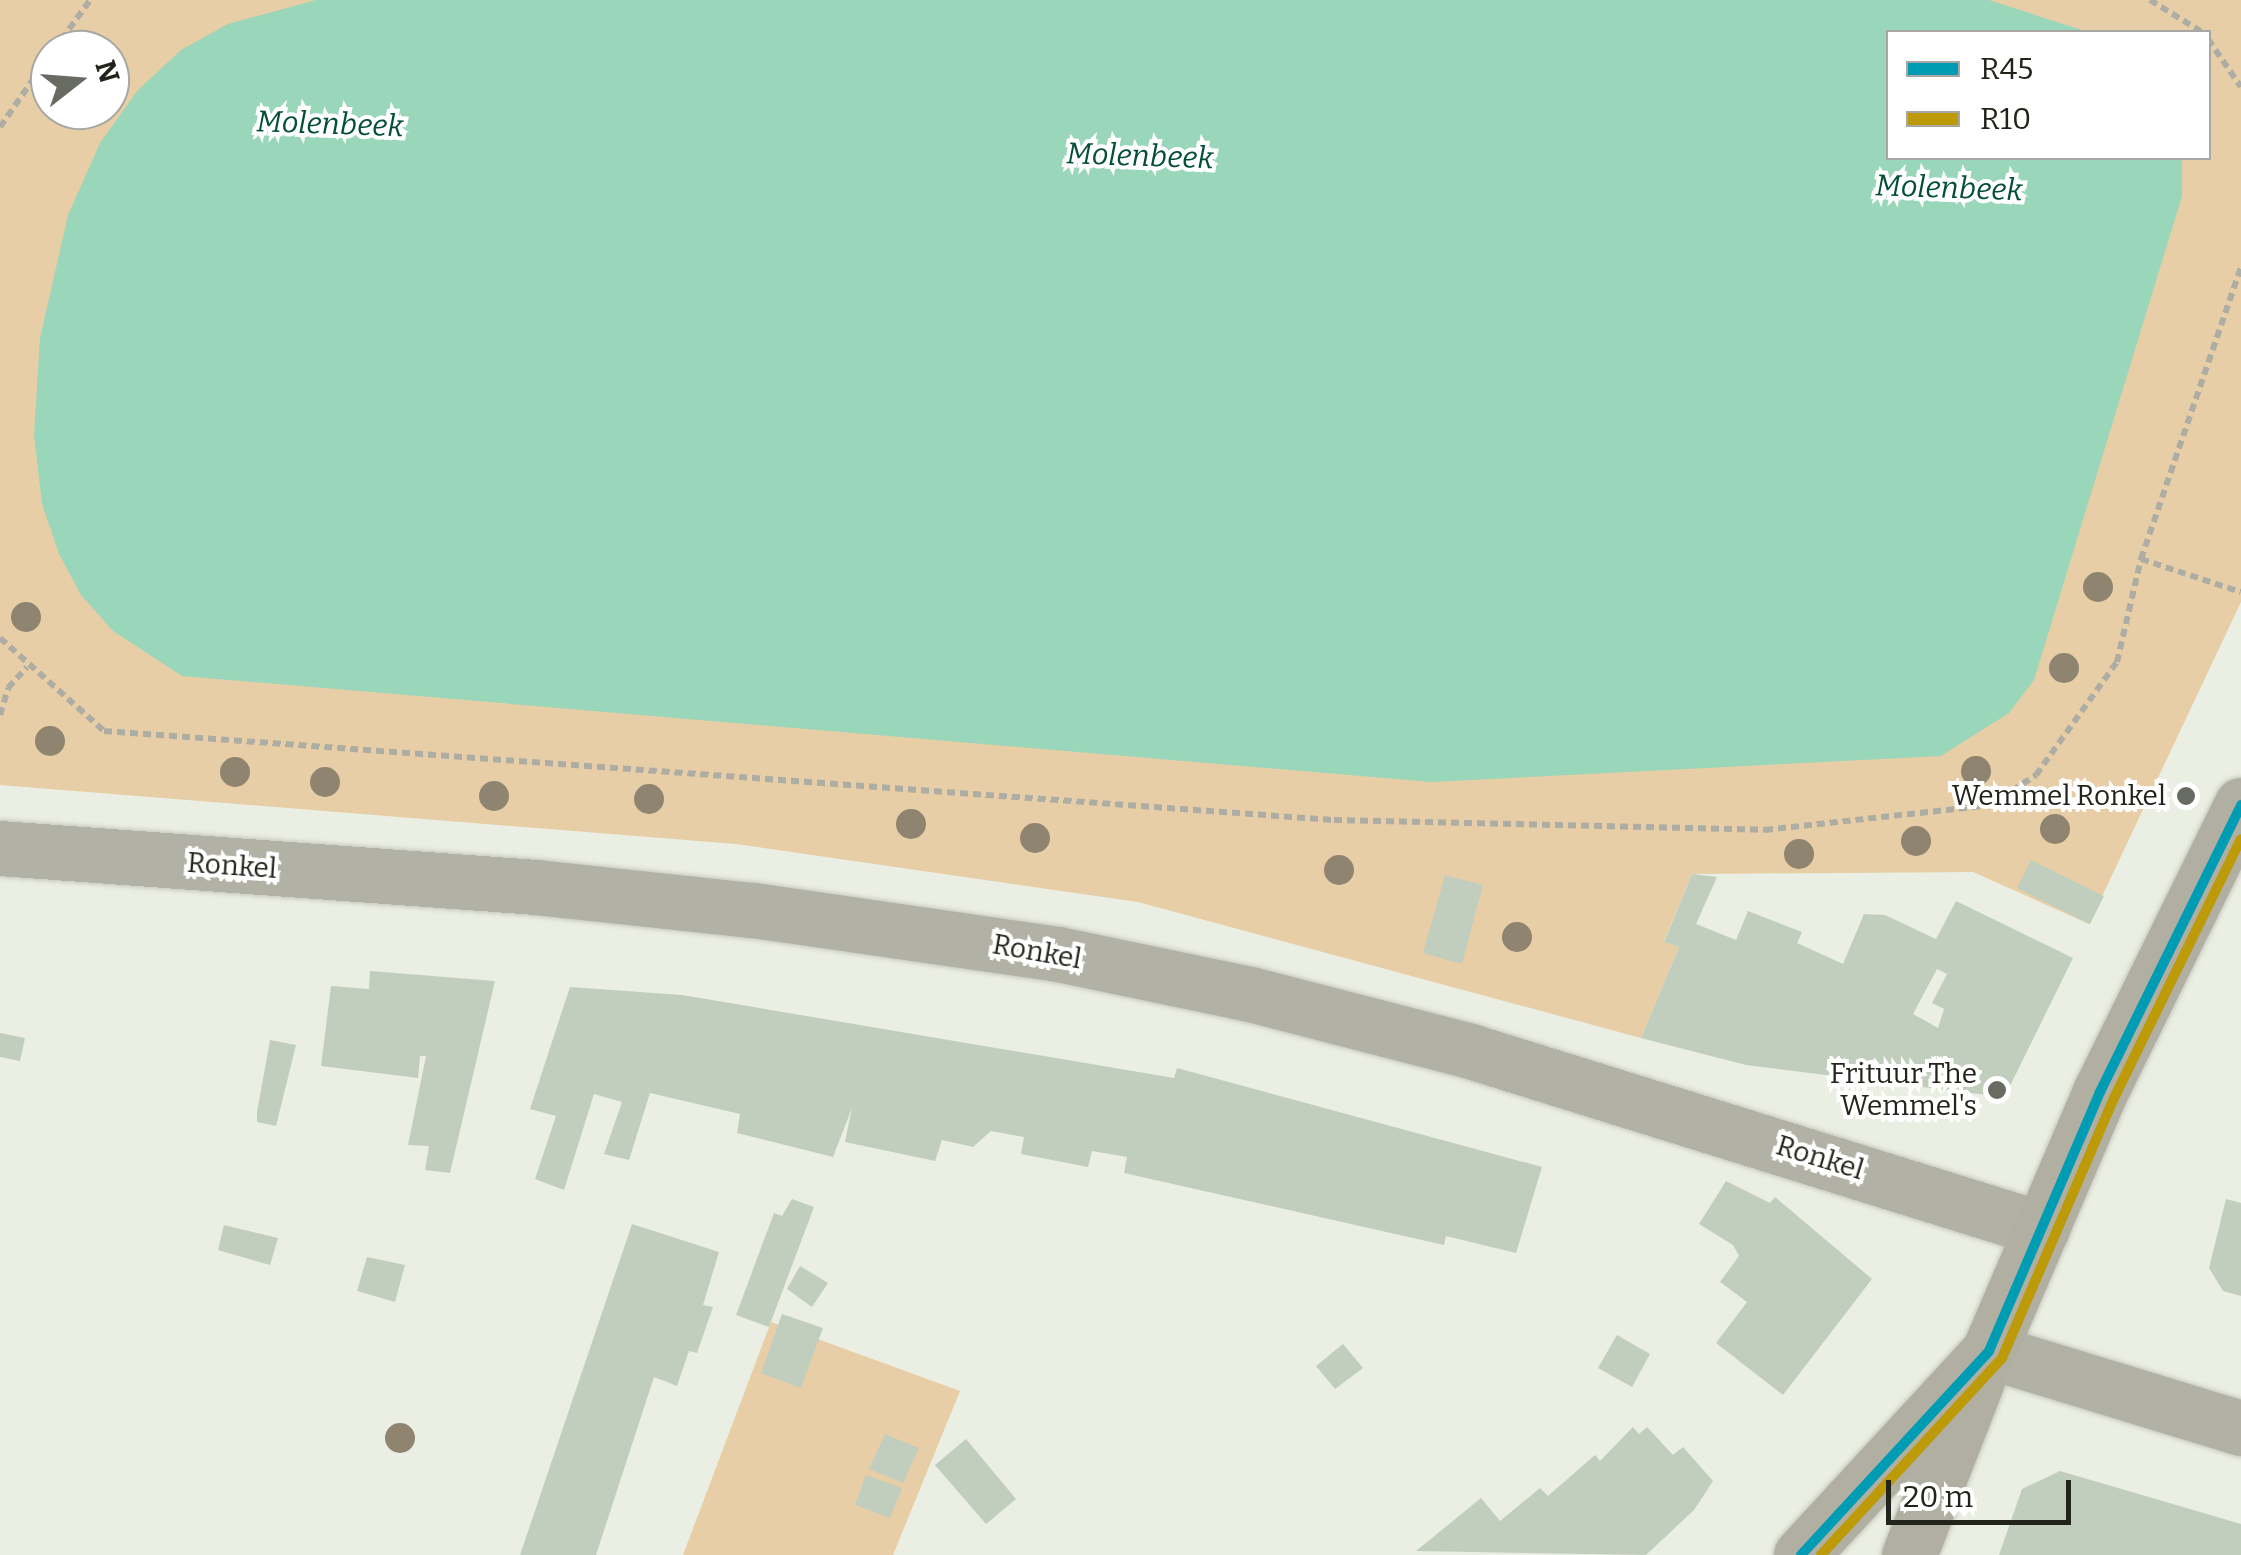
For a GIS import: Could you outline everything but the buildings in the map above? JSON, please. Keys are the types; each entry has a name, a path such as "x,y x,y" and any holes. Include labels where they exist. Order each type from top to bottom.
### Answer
{"main road":[{"path":"1909,1555 1988,1351 2100,1092 2241,805"},
{"path":"1801,1555 1988,1351"}],"street":[{"name":"Ronkel","path":"0,848 536,887 753,910 1058,954 1250,994 1470,1052 2042,1229"},
{"path":"1988,1351 2241,1428"}],"path":[{"path":"68,30 90,0"},
{"path":"2150,0 2199,30"},
{"path":"2211,44 2241,88"},
{"path":"0,125 30,83"},
{"path":"0,638 27,667 104,731 1334,820 1764,830 1990,805 2036,775 2117,662 2142,559 2241,268"},
{"path":"2142,559 2241,592"},
{"path":"0,715 8,688 27,667"}],"shaded area":[{"path":"0,0 2241,0 2241,602 2089,924 1973,872 1692,874 1664,941 1679,947 1641,1038 1138,902 736,844 0,785"},
{"path":"771,1322 960,1391 893,1555 683,1555"}],"water":[{"name":"Molenbeek","path":"316,0 1989,0 2082,30 1886,30 1886,160 2182,160 2182,196 2034,680 2009,713 1941,756 1431,782 182,676 113,631 81,595 59,554 42,504 34,435 40,338 68,215 100,143 109,130 130,130 130,101 181,50 228,24"}],"transit line":[{"name":"R45","path":"1801,1555 1989,1351 2100,1092 2241,805"},
{"name":"R10","path":"1821,1555 2002,1358 2114,1098 2241,839"}],"place":[{"name":"Wemmel Ronkel","path":"2186,796"},
{"name":"Frituur The Wemmel's","path":"1997,1090"}]}
